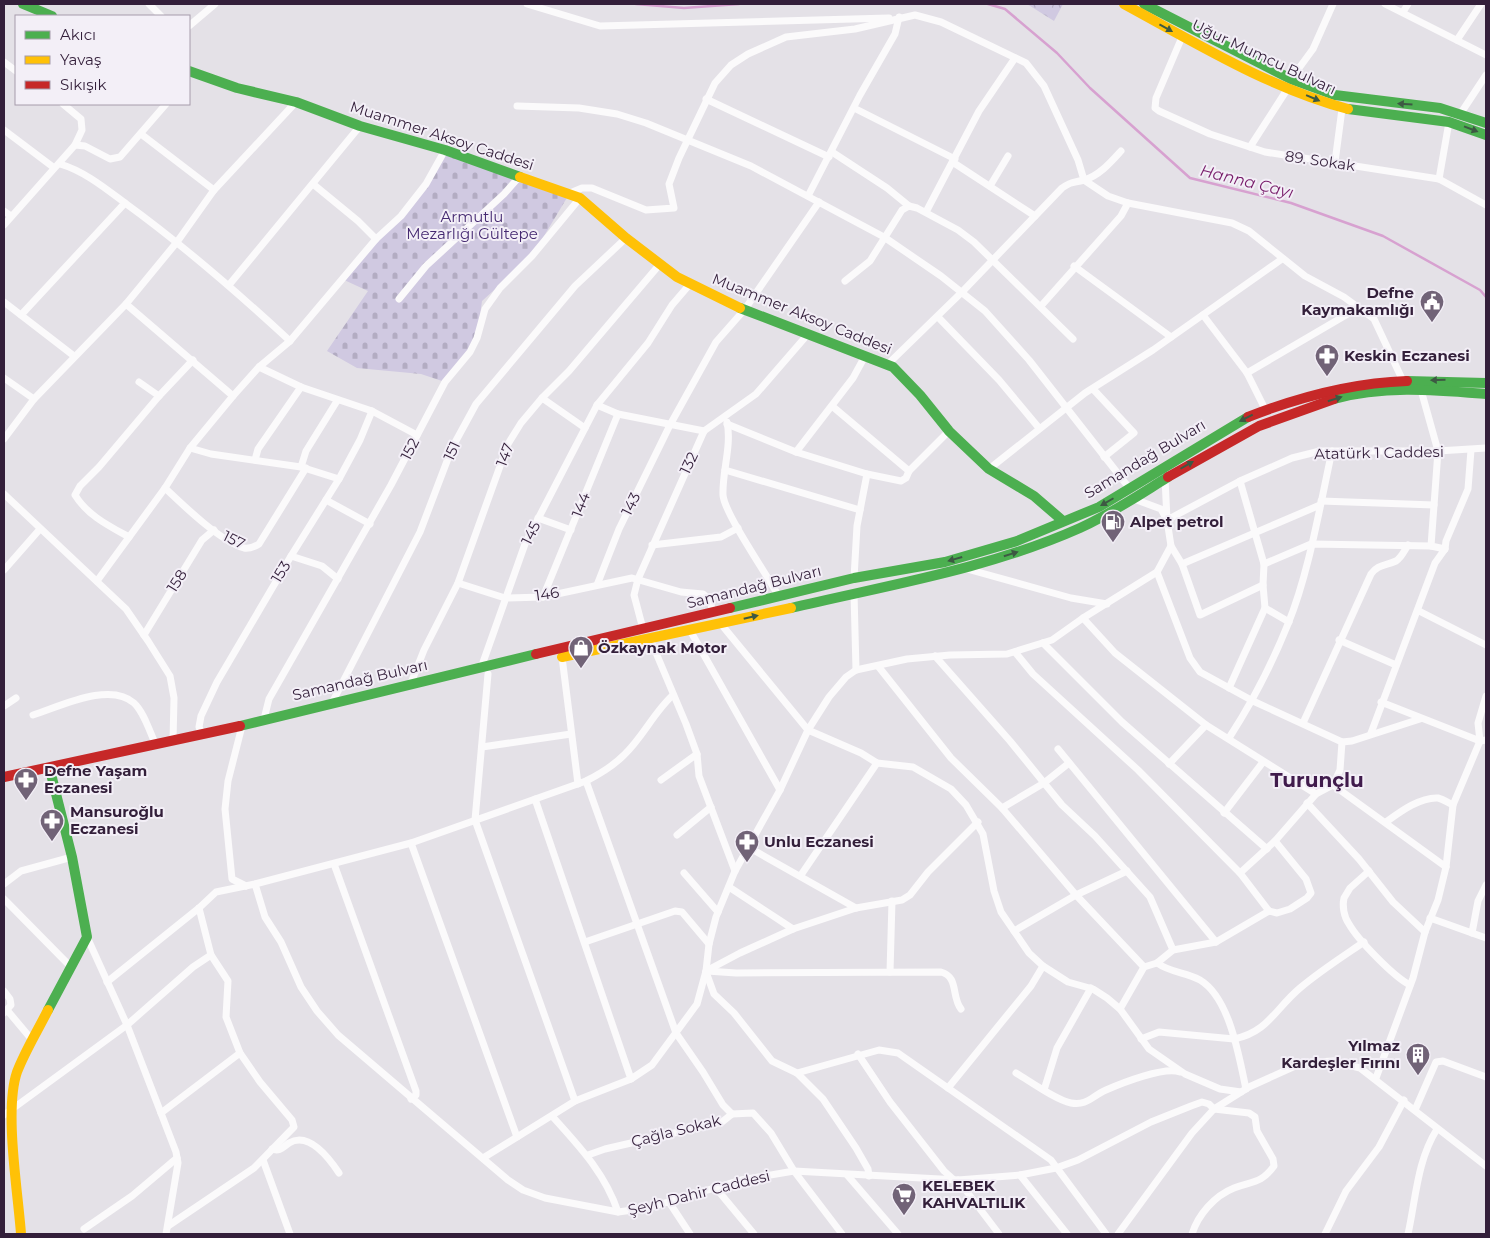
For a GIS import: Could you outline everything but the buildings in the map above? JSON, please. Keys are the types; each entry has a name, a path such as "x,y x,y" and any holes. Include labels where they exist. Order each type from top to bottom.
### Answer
{"main road":[{"path":"22,4 50,15"},
{"name":"Uğur Mumcu Bulvarı","path":"1124,4 1182,37 1290,83 1350,98 1417,105 1461,113 1486,123"},
{"name":"Uğur Mumcu Bulvarı","path":"1146,5 1342,109 1450,122 1486,135"},
{"name":"Muammer Aksoy Caddesi","path":"190,73 237,88 296,102 360,126 445,150 580,198 626,238 690,284 745,310 893,367 920,394 948,431 988,469 1034,496 1063,521"},
{"name":"Samandağ Bulvarı","path":"4,784 485,671 643,629 854,578 945,562 1017,541 1099,506 1130,489 1202,442 1265,409 1343,386 1444,380 1486,383"},
{"name":"Samandağ Bulvarı","path":"4,777 174,741 411,683 651,641 965,569 1019,552 1081,527 1134,499 1165,478 1229,441 1279,418 1339,397 1375,391 1421,390 1486,394"},
{"path":"21,1234 13,1137 17,1073 70,966 88,937 72,857 51,774"}],"street":[{"path":"149,4 159,15"},
{"path":"190,25 215,4"},
{"path":"527,4 600,26 899,18"},
{"path":"1250,147 1313,49 1333,4"},
{"path":"1385,4 1486,55"},
{"path":"1403,12 1408,4"},
{"path":"1457,40 1481,4"},
{"path":"570,193 582,188 592,188 646,210 674,208 669,184 706,99 715,82 731,65 768,44 786,38 855,29 915,15 941,22 1026,63 1044,86 1078,160 1084,180 1108,196 1128,203 1232,224 1249,231 1282,260 1374,319 1402,381"},
{"path":"808,196 895,34 899,18"},
{"name":"89. Sokak","path":"1182,37 1156,98 1155,108 1210,134 1281,155 1334,162 1408,176 1439,179 1486,205"},
{"path":"926,212 979,111 1015,58"},
{"path":"4,62 15,70"},
{"path":"1461,113 1486,75"},
{"path":"706,99 830,154 887,188 909,206 926,212 958,230 992,259 1073,339"},
{"path":"4,439 34,399 65,370 74,356 126,304 177,242 214,190 296,102"},
{"path":"4,225 75,145 82,130 81,119 64,105"},
{"path":"75,145 85,146 110,159 120,157 165,105"},
{"path":"517,106 579,108 617,114 646,123 688,142 751,166 884,237 962,292 985,311 1029,360 1130,489"},
{"path":"854,108 954,161 1034,216"},
{"path":"1334,162 1342,109"},
{"path":"1439,179 1450,122"},
{"path":"229,285 360,126"},
{"path":"4,130 56,166 85,176 125,203 177,242 229,285 290,341"},
{"path":"140,134 214,190"},
{"path":"97,582 165,488 190,448 233,396 260,367 290,341 376,239 401,216 426,184 445,150"},
{"path":"888,365 938,317 1034,216 1073,181 1084,180 1101,171 1122,151"},
{"path":"990,186 1008,156"},
{"path":"399,299 431,261 504,194 519,176"},
{"path":"312,184 358,221 376,239"},
{"name":"152","path":"264,719 269,699 370,524 445,382 470,352 477,338 485,309 549,237 580,198"},
{"name":"143","path":"597,585 619,529 670,425 716,342 745,310 819,202"},
{"path":"21,315 125,203"},
{"path":"1041,306 1074,266 1121,216 1128,203"},
{"path":"845,281 870,261 902,210 909,206"},
{"path":"4,211 11,216"},
{"name":"151","path":"334,701 420,532 452,448 476,404 575,286 626,238"},
{"path":"988,469 1065,408 1282,260"},
{"name":"147","path":"411,683 424,650 458,583 508,444 521,423 542,398 569,371 660,264"},
{"path":"1074,266 1171,337"},
{"name":"145","path":"475,820 482,747 485,671 505,598 525,544 598,406 648,343 672,305 690,284"},
{"path":"4,302 74,356"},
{"path":"126,304 233,396"},
{"path":"1247,373 1358,308"},
{"path":"1203,315 1247,373 1265,409"},
{"path":"938,317 999,380 1039,428"},
{"path":"598,406 618,414 704,431 726,421 756,394 808,334"},
{"path":"796,452 853,378 865,356"},
{"path":"129,537 101,521 80,504 75,495 80,486 193,360"},
{"path":"260,367 301,387 337,401 372,411 417,435"},
{"path":"4,378 34,399"},
{"path":"139,382 159,396"},
{"path":"255,460 258,449 301,387"},
{"path":"1093,389 1134,433 1104,457"},
{"path":"1421,390 1438,451 1431,546"},
{"path":"542,398 585,428"},
{"name":"157","path":"165,488 214,530 245,548 259,544 303,468 306,451 337,401"},
{"path":"832,406 909,471"},
{"name":"153","path":"202,734 199,727 201,716 217,682 339,479 360,440 372,411"},
{"name":"144","path":"543,596 618,414"},
{"path":"726,421 796,452 867,474 901,480 906,478 909,471 948,431"},
{"path":"726,421 723,497 738,528 779,597"},
{"name":"132","path":"643,629 634,595 638,579 704,431"},
{"path":"190,448 211,454 303,468 339,479"},
{"name":"Atatürk 1 Caddesi","path":"1167,520 1240,481 1292,458 1332,451 1438,451 1486,448"},
{"path":"1371,734 1381,702 1419,611 1435,563 1445,549 1446,540 1468,488 1471,450"},
{"path":"1229,738 1253,701 1289,622 1311,544 1332,451"},
{"path":"725,470 860,510"},
{"path":"854,578 860,510 867,474"},
{"path":"1165,478 1167,520 1171,546 1182,564 1200,615 1263,585"},
{"path":"1229,688 1265,608 1264,564 1240,481"},
{"path":"4,494 126,609 144,635 170,676 174,698 174,741"},
{"path":"1134,499 1161,509 1167,520"},
{"path":"326,500 370,524"},
{"path":"1182,564 1256,534 1320,503 1434,505"},
{"path":"538,518 571,530"},
{"path":"652,545 721,537 738,528"},
{"path":"4,570 40,529"},
{"name":"158","path":"144,635 202,540 214,530"},
{"path":"1264,564 1311,544 1408,545 1445,549"},
{"path":"1303,723 1339,640 1375,568 1395,561 1402,556 1408,545"},
{"path":"483,1158 575,1101 631,1079 652,1065 697,1004 706,971 709,944 718,912 735,871 780,790 808,730 829,697 846,677 856,670 935,656 1015,652 1052,640 1083,618 1157,572 1171,546"},
{"path":"291,556 322,566 338,578"},
{"path":"965,569 1072,598 1108,604"},
{"path":"1157,572 1190,658 1200,672 1253,701 1342,742 1352,741 1420,719"},
{"name":"146","path":"458,583 505,598 543,596 625,578 638,579"},
{"path":"638,579 681,592 703,594 710,600 713,613"},
{"path":"854,593 856,670"},
{"path":"1265,608 1289,622"},
{"path":"1419,611 1486,645"},
{"path":"1083,618 1115,653 1206,726 1229,738 1263,762 1316,794"},
{"path":"721,624 808,730 861,753 877,763 913,767 951,789 978,822 983,834 994,892 1001,912 1029,953 1043,966 1068,982 1091,988 1107,998 1120,1009 1149,1049 1185,1074"},
{"path":"690,632 780,790"},
{"path":"1339,640 1396,665"},
{"path":"651,641 697,754 699,776 735,871"},
{"path":"1043,643 1075,677 1169,764 1267,849"},
{"path":"1015,652 1033,674 1138,770 1240,873 1269,911 1277,913 1290,909 1310,893 1306,879 1275,842"},
{"path":"935,656 1062,806 1095,836 1150,898 1173,950"},
{"path":"562,657 578,784"},
{"path":"878,666 951,758 1002,808 1076,895 1144,967"},
{"path":"33,715 84,697 103,695 126,698 135,704 156,745"},
{"path":"108,982 216,892 255,884 411,843 586,781 605,771 625,755 664,703 673,695"},
{"path":"1376,1078 1410,985 1425,932 1438,900 1446,867 1453,805 1483,741 1478,723 1486,696"},
{"path":"4,706 16,698"},
{"path":"1381,702 1420,719 1483,741"},
{"path":"1478,723 1486,724"},
{"path":"1169,764 1206,726"},
{"path":"240,730 228,781 225,809 232,880 246,886"},
{"path":"482,747 571,734"},
{"path":"1240,873 1275,842 1306,803 1316,794 1334,785 1340,770 1342,742"},
{"path":"1058,749 1216,942"},
{"path":"661,780 697,754"},
{"path":"1224,813 1263,762"},
{"path":"801,876 877,763"},
{"path":"1002,808 1044,783 1069,763"},
{"path":"586,781 676,1033 723,1105 732,1114"},
{"path":"1334,785 1446,867"},
{"path":"1386,822 1405,808 1422,802 1438,798 1453,805"},
{"path":"534,799 631,1079"},
{"path":"1306,803 1369,872 1398,908 1425,932"},
{"path":"676,835 711,807"},
{"path":"475,820 575,1101"},
{"path":"706,971 793,929 856,908 902,900 910,895 928,872 978,822"},
{"path":"411,843 517,1136"},
{"path":"748,847 856,908"},
{"path":"4,884 21,871 72,857"},
{"path":"334,864 416,1091 416,1095 411,1099"},
{"path":"1014,931 1076,895 1127,871"},
{"path":"1369,872 1348,891 1343,901 1346,920 1396,977 1410,985"},
{"path":"684,874 718,912"},
{"name":"Şeyh Dahir Caddesi","path":"255,884 265,916 281,942 300,987 338,1036 508,1180 534,1194 594,1209 618,1212 648,1208 715,1187 794,1171 848,1176 956,1180 1020,1175 1056,1168 1078,1160 1151,1122 1202,1102 1214,1109"},
{"path":"1472,933 1478,901 1486,884"},
{"path":"729,887 793,929"},
{"path":"4,899 70,966"},
{"path":"890,972 892,901"},
{"path":"166,1232 263,1160 272,1149 294,1130 294,1123 260,1082 240,1053 226,1018 228,982 211,954 199,908"},
{"path":"1120,1009 1144,967 1157,963 1173,950 1216,942 1269,911"},
{"path":"585,942 675,912 682,912 709,944"},
{"path":"1430,918 1486,938"},
{"path":"88,937 127,1025 177,1158 166,1232"},
{"path":"1140,1039 1159,1032 1234,1039 1244,1037 1267,1024 1293,994 1364,942"},
{"path":"4,1115 127,1025 193,967 211,954"},
{"path":"1157,963 1170,971 1199,979 1210,987 1226,1015 1234,1039 1244,1090"},
{"path":"948,1088 1031,986 1043,966"},
{"path":"706,971 736,973 941,972 947,974 954,981 954,996 961,1009"},
{"path":"706,971 714,994 734,1012 772,1061 797,1074 823,1099 856,1148 868,1169 869,1176"},
{"path":"1044,1090 1057,1048 1091,988"},
{"path":"4,991 10,999 11,1005 6,1012 33,1041"},
{"path":"797,1074 858,1054 879,1050 893,1051 1051,1160 1106,1234"},
{"path":"161,1113 240,1053"},
{"path":"858,1054 890,1102 944,1171 956,1180 999,1234"},
{"path":"1118,1234 1192,1133 1214,1109 1244,1090 1302,1063 1321,1061 1350,1064 1376,1078 1437,1129 1486,1166"},
{"path":"1415,1110 1436,1062 1443,1061 1486,1077"},
{"path":"1016,1073 1069,1103 1085,1104 1104,1091 1159,1072 1175,1070 1220,1089 1244,1090"},
{"path":"1325,1234 1346,1191 1379,1147 1404,1100"},
{"path":"1192,1234 1201,1213 1220,1196 1231,1189 1256,1183 1274,1166 1273,1159 1257,1131 1255,1117 1249,1113 1214,1109"},
{"name":"Çağla Sokak","path":"588,1155 605,1149 722,1122 732,1114 753,1113 757,1116 794,1171"},
{"path":"552,1116 588,1155 606,1182 618,1212"},
{"path":"1408,1234 1420,1166 1425,1151 1437,1129"},
{"path":"272,1149 281,1149 294,1141 306,1140 328,1158 339,1172"},
{"path":"84,1229 139,1190 177,1158"},
{"path":"263,1160 290,1234"},
{"path":"794,1171 842,1234"},
{"path":"1020,1175 1067,1234"},
{"path":"848,1176 898,1234"},
{"path":"715,1187 754,1234"},
{"path":"669,1202 690,1234"}],"green space":[{"path":"1027,4 1063,4 1054,21"},
{"name":"Armutlu Mezarlığı Gültepe","path":"445,150 568,196 532,256 482,301 477,338 445,382 421,374 357,368 327,351 368,291 342,279 401,216"}],"waterway":[{"name":"Hanna Çayı","path":"636,4 684,8 739,4"},
{"name":"Hanna Çayı","path":"988,4 1005,9 1057,53 1090,88 1190,178 1291,203 1383,236 1480,290 1486,297"}],"traffic: fast":[{"path":"23,4 50,15"},
{"path":"1144,4 1291,79 1335,95 1440,108 1486,123"},
{"path":"190,71 237,88 296,102 360,126 445,150 520,177"},
{"path":"1348,109 1449,122 1486,135"},
{"path":"740,308 893,367 920,395 949,431 989,469 1034,496 1063,521"},
{"path":"1407,381 1486,383"},
{"path":"1334,399 1390,390 1429,390 1486,394"},
{"path":"730,608 854,578 945,562 1017,541 1099,507 1248,417"},
{"path":"791,608 937,575 1010,555 1103,517 1168,477"},
{"path":"240,726 536,654"},
{"path":"48,1010 87,937 72,857 51,774"}],"traffic: slow":[{"path":"1124,4 1261,77 1319,100 1348,109"},
{"path":"520,177 580,198 626,238 677,277 740,308"},
{"path":"562,657 791,608"},
{"path":"21,1234 12,1129 13,1088 20,1064 48,1010"}],"traffic: jam":[{"path":"1248,417 1286,403 1326,392 1386,382 1407,381"},
{"path":"1168,477 1259,426 1334,399"},
{"path":"536,654 730,608"},
{"path":"4,777 240,726"}],"place":[{"name":"Defne Kaymakamlığı","path":"1432,323"},
{"name":"Keskin Eczanesi","path":"1327,377"},
{"name":"Alpet petrol","path":"1113,543"},
{"name":"Özkaynak Motor","path":"581,669"},
{"name":"Defne Yaşam Eczanesi","path":"26,801"},
{"name":"Mansuroğlu Eczanesi","path":"52,842"},
{"name":"Unlu Eczanesi","path":"747,863"},
{"name":"Yılmaz Kardeşler Fırını","path":"1418,1076"},
{"name":"KELEBEK KAHVALTILIK","path":"904,1216"}],"district":[{"name":"Turunçlu","path":"1317,780"}]}
